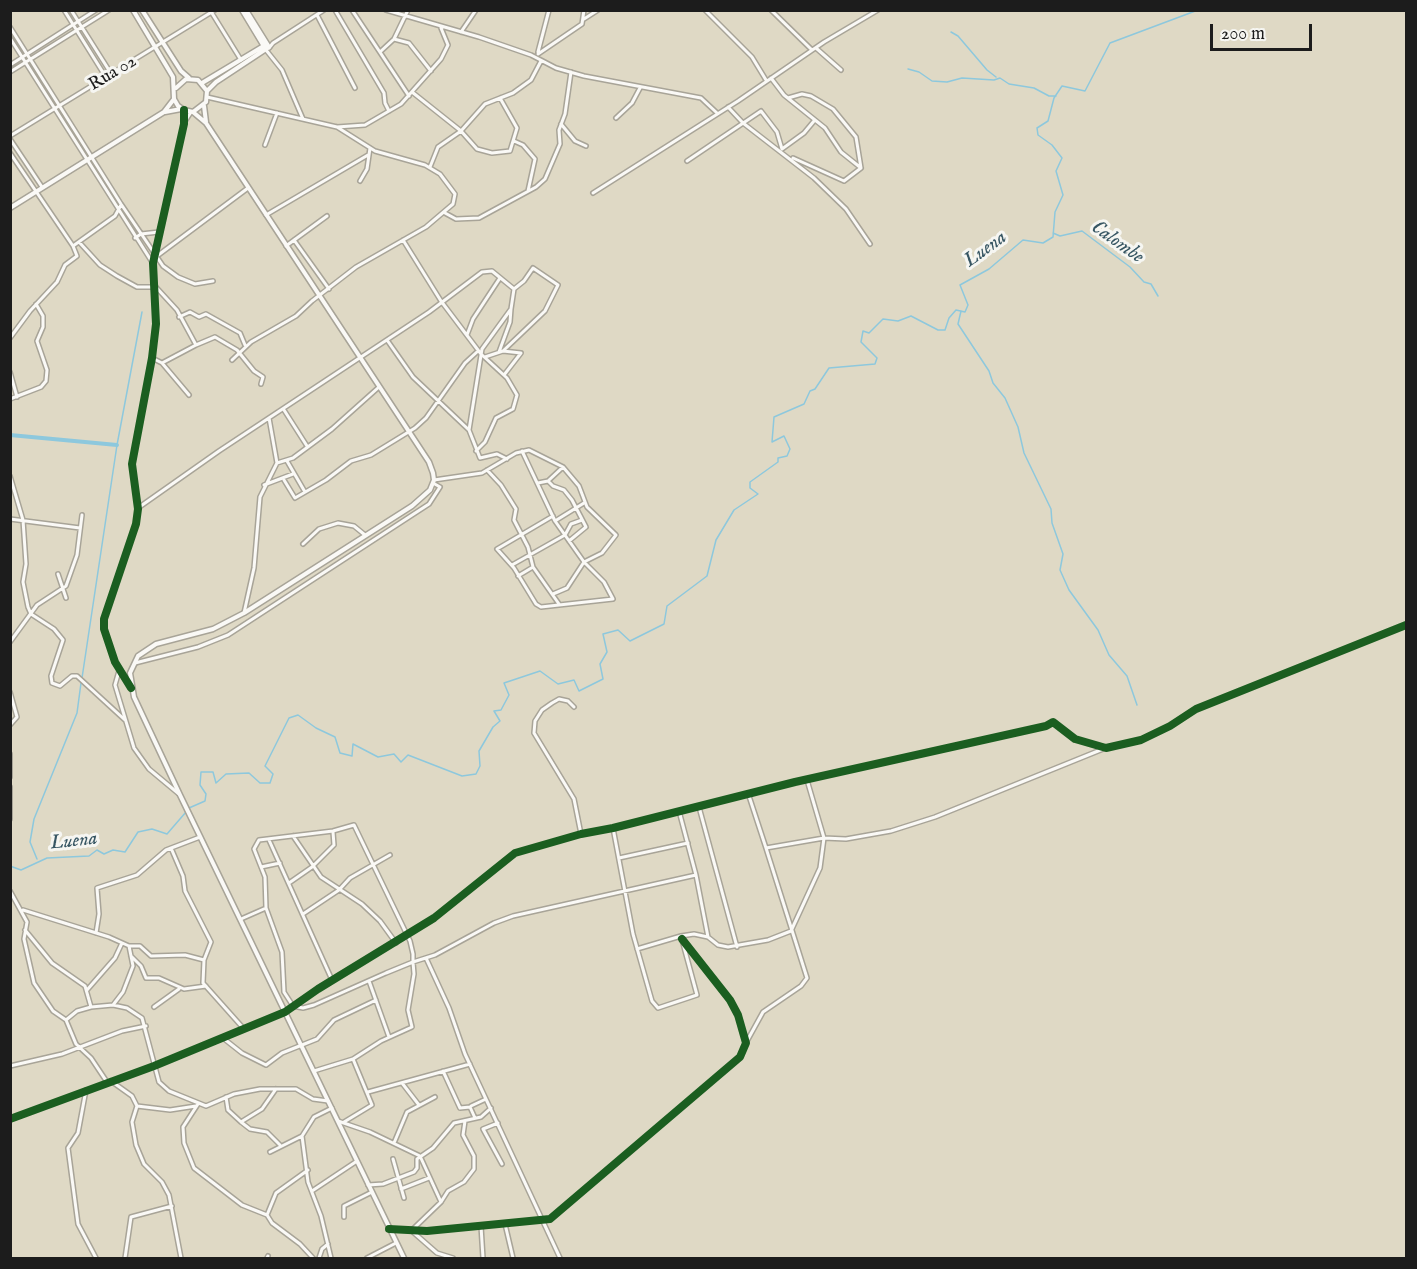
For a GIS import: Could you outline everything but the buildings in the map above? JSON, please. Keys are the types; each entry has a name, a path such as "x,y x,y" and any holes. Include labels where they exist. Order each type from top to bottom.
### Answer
{"main road":[{"path":"10,208 164,112 174,99 176,88 173,77 133,10"},
{"path":"142,10 182,73 202,83 207,91 204,105 206,123"},
{"path":"242,10 268,47"},
{"path":"246,10 268,47"},
{"path":"202,83 268,47"},
{"path":"207,91 242,62"},
{"path":"176,88 182,81 190,78"},
{"path":"174,99 182,110"},
{"path":"192,112 204,105"},
{"path":"164,112 182,110 192,112 206,123 431,467 433,482 419,501 244,613 213,629 156,644 145,650 133,663 130,673 131,688 195,825 404,1258"}],"street":[{"path":"64,10 107,79"},
{"path":"71,10 112,75"},
{"path":"10,64 96,10"},
{"path":"10,72 109,10"},
{"path":"303,119 282,70 268,47 324,10"},
{"path":"334,10 384,93 389,111"},
{"path":"352,10 409,96"},
{"path":"386,10 537,56 542,61 571,72 701,98 717,113"},
{"path":"380,52 394,39 407,17 408,10"},
{"path":"461,32 476,10"},
{"path":"537,56 549,10"},
{"path":"583,19 584,10"},
{"path":"537,56 575,29 583,19 598,10"},
{"path":"705,10 739,42 766,80"},
{"path":"771,10 814,49 842,70"},
{"path":"212,11 242,62"},
{"name":"Rua 02","path":"10,138 212,11"},
{"path":"592,193 875,11"},
{"path":"317,15 355,88"},
{"path":"10,27 121,204 169,272 185,281 201,285 213,281"},
{"path":"207,97 336,127 365,125 409,96 430,71 448,45 440,27"},
{"path":"10,38 118,212 153,263"},
{"path":"394,39 409,43 430,71"},
{"path":"430,167 438,147 461,131 476,111 531,80 542,61"},
{"path":"445,213 456,219 479,218 528,192 545,179 560,144 561,123 565,114 571,72"},
{"path":"771,78 788,98 825,128 841,152 861,168"},
{"path":"616,118 632,103 640,87"},
{"path":"412,92 461,131 477,149 487,153 510,150 514,141 517,125 500,98"},
{"path":"788,98 802,94 811,96 833,110 856,137 861,168"},
{"path":"728,106 743,123 781,149 846,209 870,244"},
{"path":"131,688 119,671 108,644 104,619 136,524 138,508 133,490 132,464 152,358 156,324 153,263 184,124 182,110"},
{"path":"687,161 761,111 777,132 781,149"},
{"path":"184,124 192,112"},
{"path":"265,145 277,113"},
{"path":"781,149 804,133 814,121"},
{"path":"561,123 575,141 586,146"},
{"path":"232,360 246,346 296,316 356,267 445,213 453,204 455,194 440,174 430,167 411,160 387,156 336,127"},
{"path":"10,138 42,187"},
{"path":"514,141 523,145 535,159 528,192"},
{"path":"360,181 368,169 370,148"},
{"path":"10,153 73,246 77,256 65,265 57,282 36,304 10,338"},
{"path":"266,215 368,155"},
{"path":"791,158 844,181 861,168"},
{"path":"156,255 248,188"},
{"path":"73,246 118,212 121,204"},
{"path":"286,246 327,216"},
{"path":"135,238 141,234 160,232"},
{"path":"294,240 329,289"},
{"path":"403,240 441,301 479,352 504,375 517,398 513,410 496,418 485,442 476,451"},
{"path":"79,242 105,269 137,287 154,286 172,304 196,345"},
{"path":"533,268 558,285 545,311 501,352 510,322 514,289 525,281 533,268"},
{"path":"138,508 488,270 514,289"},
{"path":"467,335 473,319 500,278"},
{"path":"10,399 41,387 46,381 47,370 37,341 43,327 43,316 36,304"},
{"path":"284,480 295,498 326,480 351,461 371,455 408,432 426,418 465,363 479,352 511,309"},
{"path":"179,317 190,312 199,317 206,314 240,333 246,346"},
{"path":"162,363 215,337 239,352 254,372 262,377 261,384"},
{"path":"387,339 410,373 469,430"},
{"path":"479,352 469,430 476,451 482,458 497,454 507,459"},
{"path":"485,357 501,352 521,353 504,375"},
{"path":"152,358 162,363 189,395"},
{"path":"10,372 17,397"},
{"path":"244,613 255,568 260,497 264,484 278,463 287,461 332,429 379,387"},
{"path":"284,410 307,446"},
{"path":"269,418 278,463"},
{"path":"433,482 487,470 522,451 533,451 563,467 579,486 584,503 616,535 602,553 584,562 567,588 553,594"},
{"path":"522,451 538,483 553,516 555,521 584,562 604,582 613,599 538,606 512,565 497,549 553,516"},
{"path":"287,461 304,492"},
{"path":"538,483 548,481 563,467"},
{"path":"487,470 501,485 516,509 514,520 531,554 533,567 560,604"},
{"path":"264,484 284,480 293,474"},
{"path":"10,476 23,520 26,564 23,582 31,614 54,629 63,640 51,676 53,684 60,686 72,676 77,676 125,720"},
{"path":"548,481 553,486 564,490 582,520 585,530 569,541"},
{"path":"133,663 198,647 228,635 429,504 441,487 433,482"},
{"path":"555,521 584,503"},
{"path":"10,642 37,605 63,589 76,560 82,515"},
{"path":"10,519 80,528"},
{"path":"512,565 565,535 572,524 582,520"},
{"path":"303,544 319,529 338,524 354,526 365,535"},
{"path":"518,576 533,567"},
{"path":"58,574 66,598"},
{"path":"766,848 824,838 846,839 896,829 1106,748 1141,740 1170,726 1196,709 1407,625"},
{"path":"119,671 115,685 134,748 149,769 182,797"},
{"path":"10,692 17,714 10,725"},
{"path":"574,707 568,701 559,699 552,703 542,710 535,721 534,733 574,799 581,834"},
{"path":"10,1119 154,1066 285,1012 332,980 396,943 456,902 508,857 581,834 613,828 748,793 1046,726 1053,722 1075,739 1106,748"},
{"path":"10,777 11,755"},
{"path":"637,949 694,934 708,938 718,945 737,947 791,931 820,868 824,838 807,780"},
{"path":"10,787 10,819"},
{"path":"390,1229 411,1231 481,1226 552,1217 639,1141 739,1059 763,1012 806,982 807,978 748,793"},
{"path":"699,806 737,947"},
{"path":"679,810 696,875 708,938"},
{"path":"293,1006 284,992 282,952 266,908 265,877 254,845 259,840 333,831 352,824 356,827 406,936 414,974 408,1010 412,1028 389,1037 353,1059 314,1071"},
{"path":"613,828 637,949 653,1004 657,1008 696,995 681,938"},
{"path":"289,883 312,867 335,843 333,831"},
{"path":"96,933 99,915 97,888 143,872 160,854 201,836"},
{"path":"293,836 312,867 326,882 362,904 380,921 396,943"},
{"path":"269,840 332,980"},
{"path":"619,858 688,843"},
{"path":"171,848 183,876 185,891 211,942 204,960 203,982 244,1029"},
{"path":"303,914 339,890 350,878 390,855"},
{"path":"261,867 280,863"},
{"path":"293,1006 314,1005 426,958 513,916 696,875"},
{"path":"10,891 23,910 27,922 25,946 34,983 53,1011 66,1020 78,1048 91,1059 109,1081 132,1096 137,1106 132,1122 138,1153 144,1164 165,1186 172,1206 181,1258"},
{"path":"240,919 266,908"},
{"path":"23,910 129,946 140,946 151,956 185,955 204,960"},
{"path":"25,930 52,963 81,982 87,990 91,1007"},
{"path":"681,938 730,1000 743,1026 746,1043"},
{"path":"87,990 115,958 122,943"},
{"path":"113,1005 123,992 132,968 129,946"},
{"path":"131,956 137,961 146,978 159,978 180,988 191,989 206,986"},
{"path":"426,958 470,1064 560,1258"},
{"path":"369,981 389,1037"},
{"path":"154,1007 180,988"},
{"path":"223,1038 242,1053 266,1065 301,1045 317,1039 334,1020 376,1000"},
{"path":"66,1020 77,1011 113,1005 139,1015 146,1026 154,1066 162,1087 197,1105"},
{"path":"10,1066 78,1048 122,1031 146,1026"},
{"path":"344,1122 372,1105 353,1059"},
{"path":"368,1092 470,1064"},
{"path":"443,1071 460,1108 486,1099"},
{"path":"402,1082 419,1105"},
{"path":"137,1106 162,1110 197,1105 209,1106 247,1090 276,1089 296,1089 314,1099 328,1101"},
{"path":"241,1122 262,1108 276,1089"},
{"path":"86,1090 78,1133 68,1148 78,1224 96,1258"},
{"path":"226,1097 228,1110 241,1122 250,1129 267,1132 280,1145"},
{"path":"394,1143 404,1115 435,1097"},
{"path":"197,1105 186,1120 183,1132 194,1168 242,1205 267,1215 272,1223 300,1244 312,1258"},
{"path":"469,1106 475,1118"},
{"path":"270,1152 302,1136 314,1117 332,1108"},
{"path":"368,1185 398,1178 417,1170 416,1160 434,1148 454,1123 481,1117 491,1108"},
{"path":"338,1121 420,1156 441,1202"},
{"path":"411,1231 441,1202 448,1191 464,1182 475,1167 474,1156 463,1135 465,1121"},
{"path":"498,1123 483,1130 502,1164"},
{"path":"302,1136 308,1182 331,1258"},
{"path":"393,1159 404,1198"},
{"path":"312,1191 357,1161"},
{"path":"267,1215 276,1193 308,1170"},
{"path":"401,1189 429,1178"},
{"path":"344,1217 344,1206 372,1192"},
{"path":"125,1258 131,1217 172,1206"},
{"path":"505,1224 513,1258"},
{"path":"481,1226 483,1258"},
{"path":"411,1231 428,1247 453,1258"},
{"path":"367,1258 396,1243"},
{"path":"319,1258 322,1249 328,1244"}],"waterway":[{"name":"Luena","path":"189,808 205,801 206,794 200,785 201,772 213,772 216,783 226,774 249,773 260,783 270,783 273,774 265,766 289,718 298,715 316,728 335,737 340,753 352,756 353,744 378,757 394,754 401,762 408,755 462,776 476,774 480,766 479,751 493,727 500,721 494,711 501,710 509,695 504,683 540,671 558,684 574,680 579,691 603,679 600,664 607,652 603,634 618,630 630,641 664,624 667,606 707,576 716,540 734,510 758,494 750,488 750,482 778,462 778,458 787,456 790,449 784,436 772,442 774,417 804,404 810,391 815,389 829,368 875,364 877,358 861,342 863,331 869,333 883,319 898,321 911,316 938,330 945,330 949,318 956,310 965,312 968,305 960,285 989,269 1023,240 1043,243 1053,237 1055,212 1063,195 1056,171 1062,158 1052,145 1038,135 1037,128 1048,121 1054,98 1062,86 1085,91 1110,43 1198,10"},
{"path":"951,32 958,36 987,70 996,77"},
{"path":"908,69 919,72 932,81 1000,78 1009,84 1034,88 1049,96 1056,96"},
{"name":"Calombe","path":"1053,233 1060,236 1082,231 1130,267 1144,282 1151,284 1158,296"},
{"path":"961,311 958,324 989,371 993,383 1005,398 1018,427 1024,453 1051,509 1052,523 1063,554 1060,570 1069,590 1098,630 1109,655 1127,676 1137,705"},
{"path":"82,678 117,445 142,312"},
{"path":"10,435 117,445"},
{"path":"37,859 30,842 34,819 77,713 81,683"},
{"name":"Luena","path":"10,866 21,870 47,858 89,856 97,850 104,854 113,850 125,852 138,832 152,829 167,834 186,812"}],"cycle path":[{"path":"131,688 115,662 104,629 104,619 136,524 138,509 132,464 152,358 156,324 153,263 184,124 184,110"},
{"path":"10,1119 154,1066 285,1012 318,989 434,918 515,853 581,834 795,782 1046,726 1053,722 1075,739 1106,748 1141,740 1170,726 1196,709 1406,625"},
{"path":"389,1229 427,1231 550,1219 740,1057 746,1043 738,1015 730,1000 682,939"}]}
